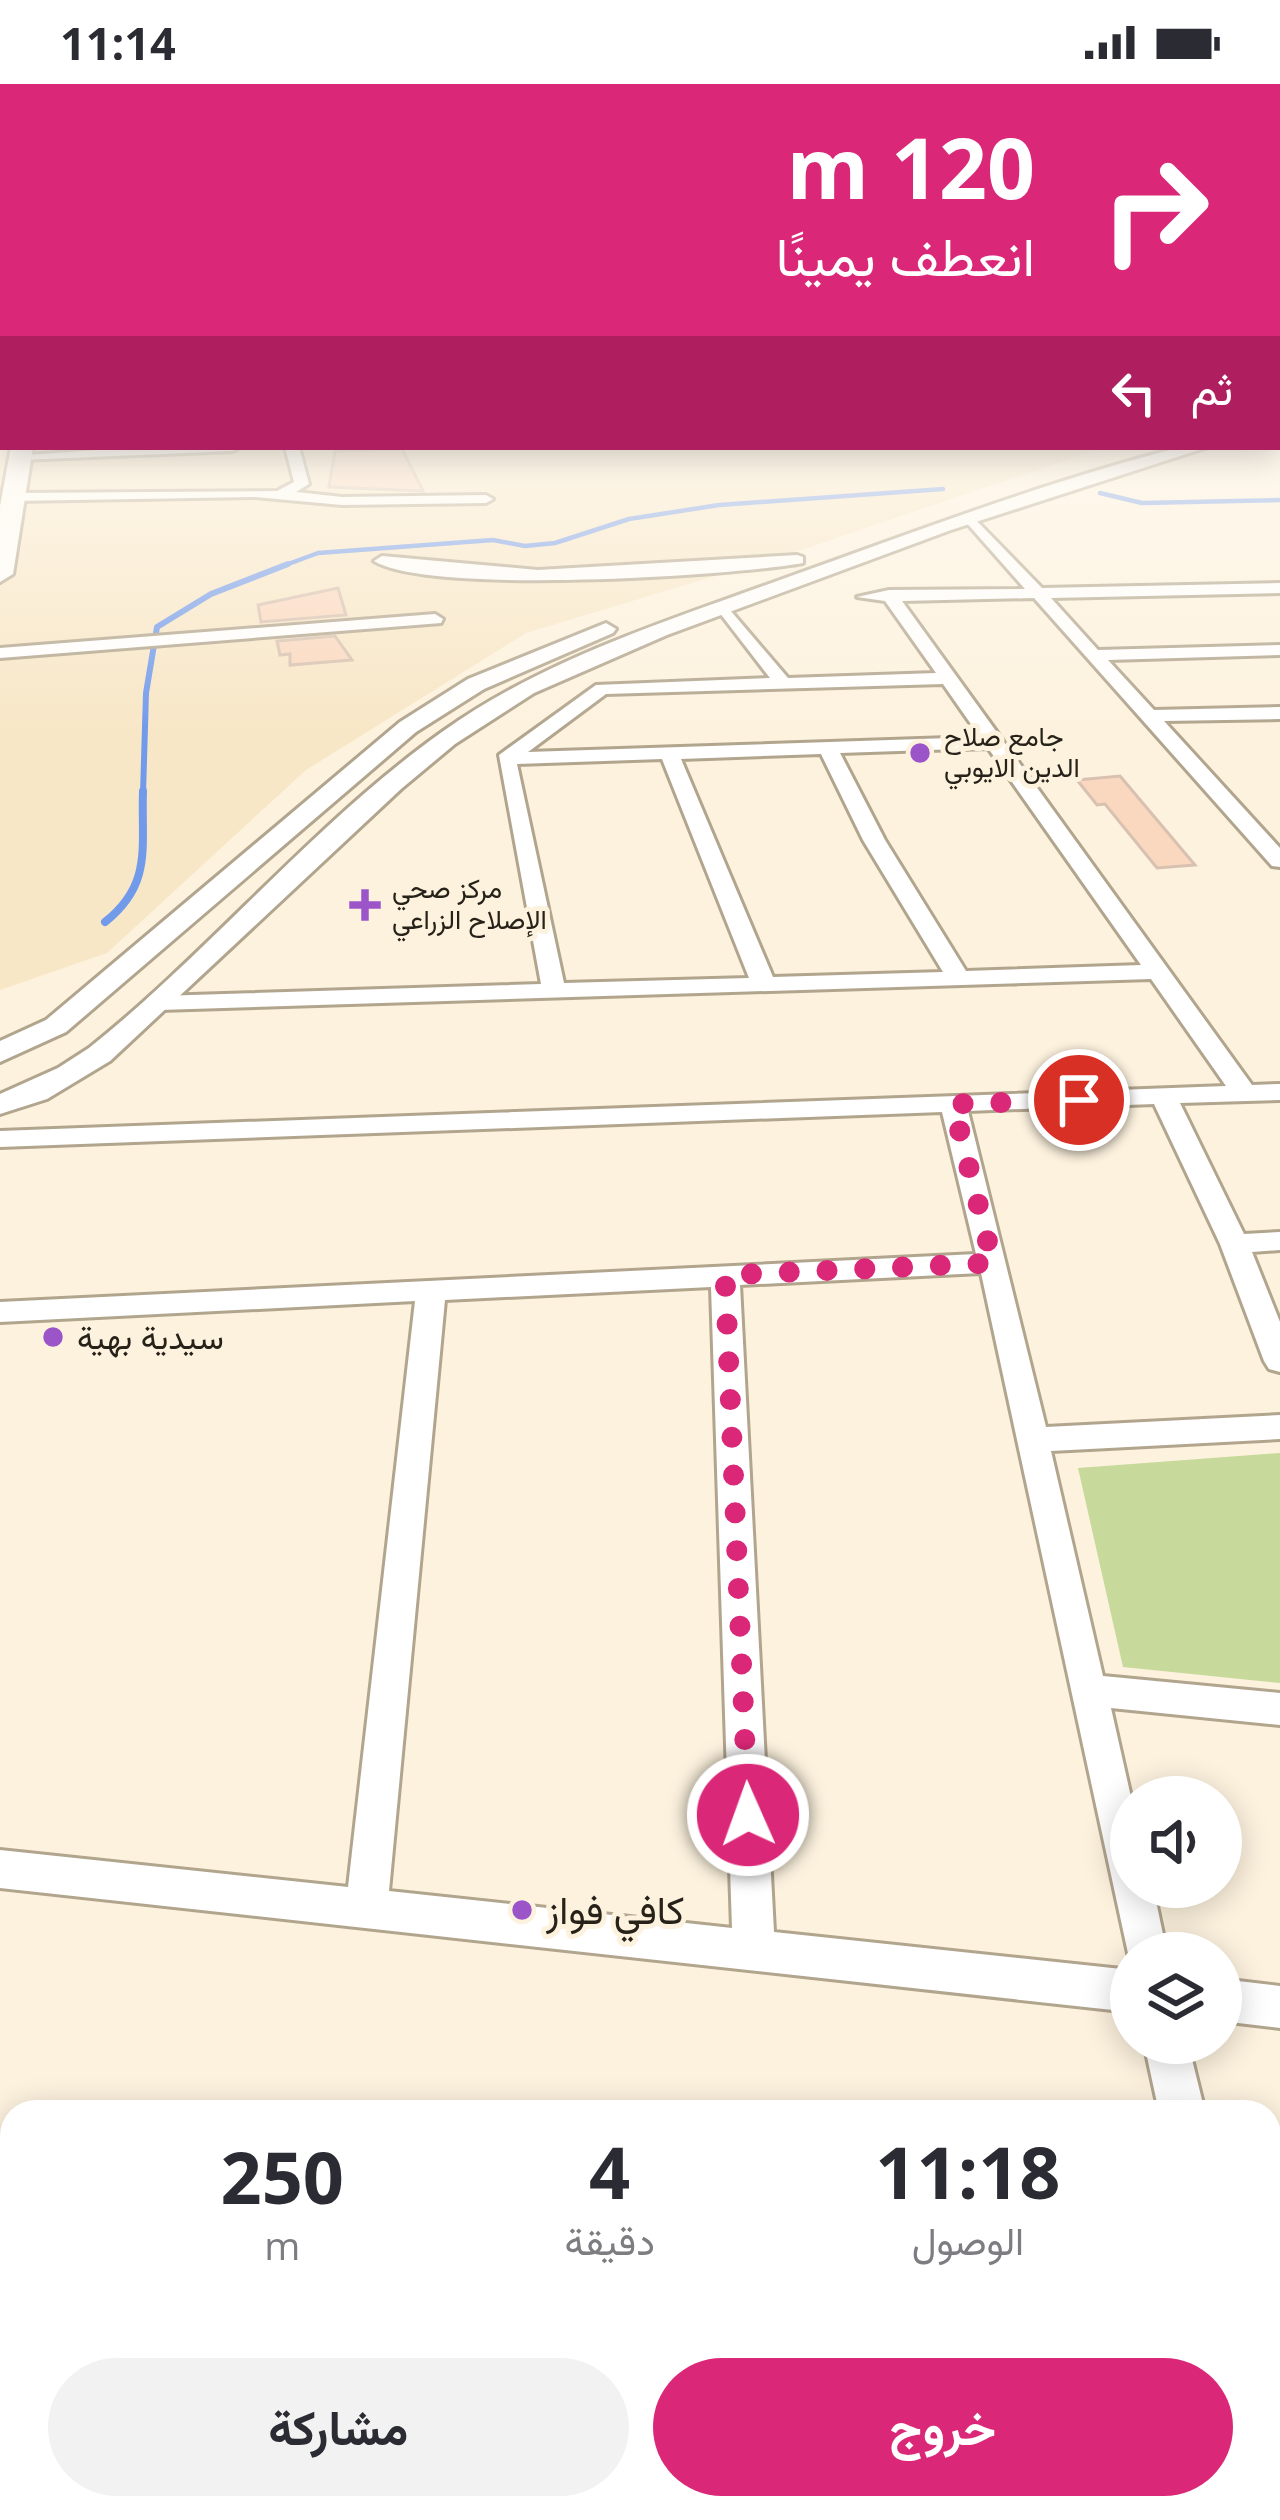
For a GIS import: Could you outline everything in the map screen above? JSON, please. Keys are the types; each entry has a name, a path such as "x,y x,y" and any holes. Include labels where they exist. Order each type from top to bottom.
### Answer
{"main road":[{"path":"0,574 13,502"}],"street":[{"path":"0,1053 56,1026 338,781 432,710 525,661 959,502"},
{"path":"0,1105 79,1071 159,1003 378,797 459,730 539,683 724,608 1015,502"},
{"path":"915,518 939,529"},
{"path":"970,518 1280,862"},
{"path":"382,561 452,572 580,576 797,560"},
{"path":"865,597 1280,588"},
{"path":"889,595 1244,1093"},
{"path":"724,608 783,683"},
{"path":"0,652 435,619"},
{"path":"1094,655 1280,650"},
{"path":"506,759 602,689 948,678"},
{"path":"1148,716 1280,713"},
{"path":"506,759 994,742"},
{"path":"828,748 874,840 959,979"},
{"path":"669,753 764,985"},
{"path":"506,759 554,991"},
{"path":"159,1003 1160,972"},
{"path":"0,1139 1280,1092"},
{"path":"1163,1096 1234,1244 1280,1361"},
{"path":"953,1104 1110,1790"},
{"path":"1234,1244 1280,1241"},
{"path":"0,1312 993,1263"},
{"path":"725,1275 754,1950"},
{"path":"366,1909 430,1288"},
{"path":"1032,1440 1280,1427"},
{"path":"1088,1690 1280,1709"},
{"path":"0,1869 1110,1989"},
{"path":"1242,2002 1280,2007"},
{"path":"1171,2064 1179,2100"}],"shaded area":[{"path":"0,502 944,502 526,633 306,770 107,953 0,990"}],"green space":[{"path":"1280,1453 1280,1683 1123,1667 1078,1468"}],"building":[{"path":"338,588 346,615 261,622 258,605"},
{"path":"335,636 352,660 290,665 290,654 280,655 277,641"},
{"path":"1120,776 1195,865 1157,868 1105,804 1097,805 1077,780"}],"waterway":[{"path":"286,565 318,553 493,540 525,546 555,543 629,519 765,502"},
{"path":"1136,502 1203,502"},
{"path":"143,794 146,693 157,627 211,594 286,565"},
{"path":"280,567 286,565"},
{"path":"105,922 138,879 143,794"}],"place":[{"name":"جامع صلاح الدين الايوبي","path":"920,753"},
{"name":"مركز صحي الإصلاح الزراعي","path":"365,905"},
{"name":"سيدية بهية","path":"53,1337"},
{"name":"كافي فواز","path":"522,1910"}],"route":[{"path":"748,1815 725,1275 993,1263 953,1104 1079,1100"}]}
